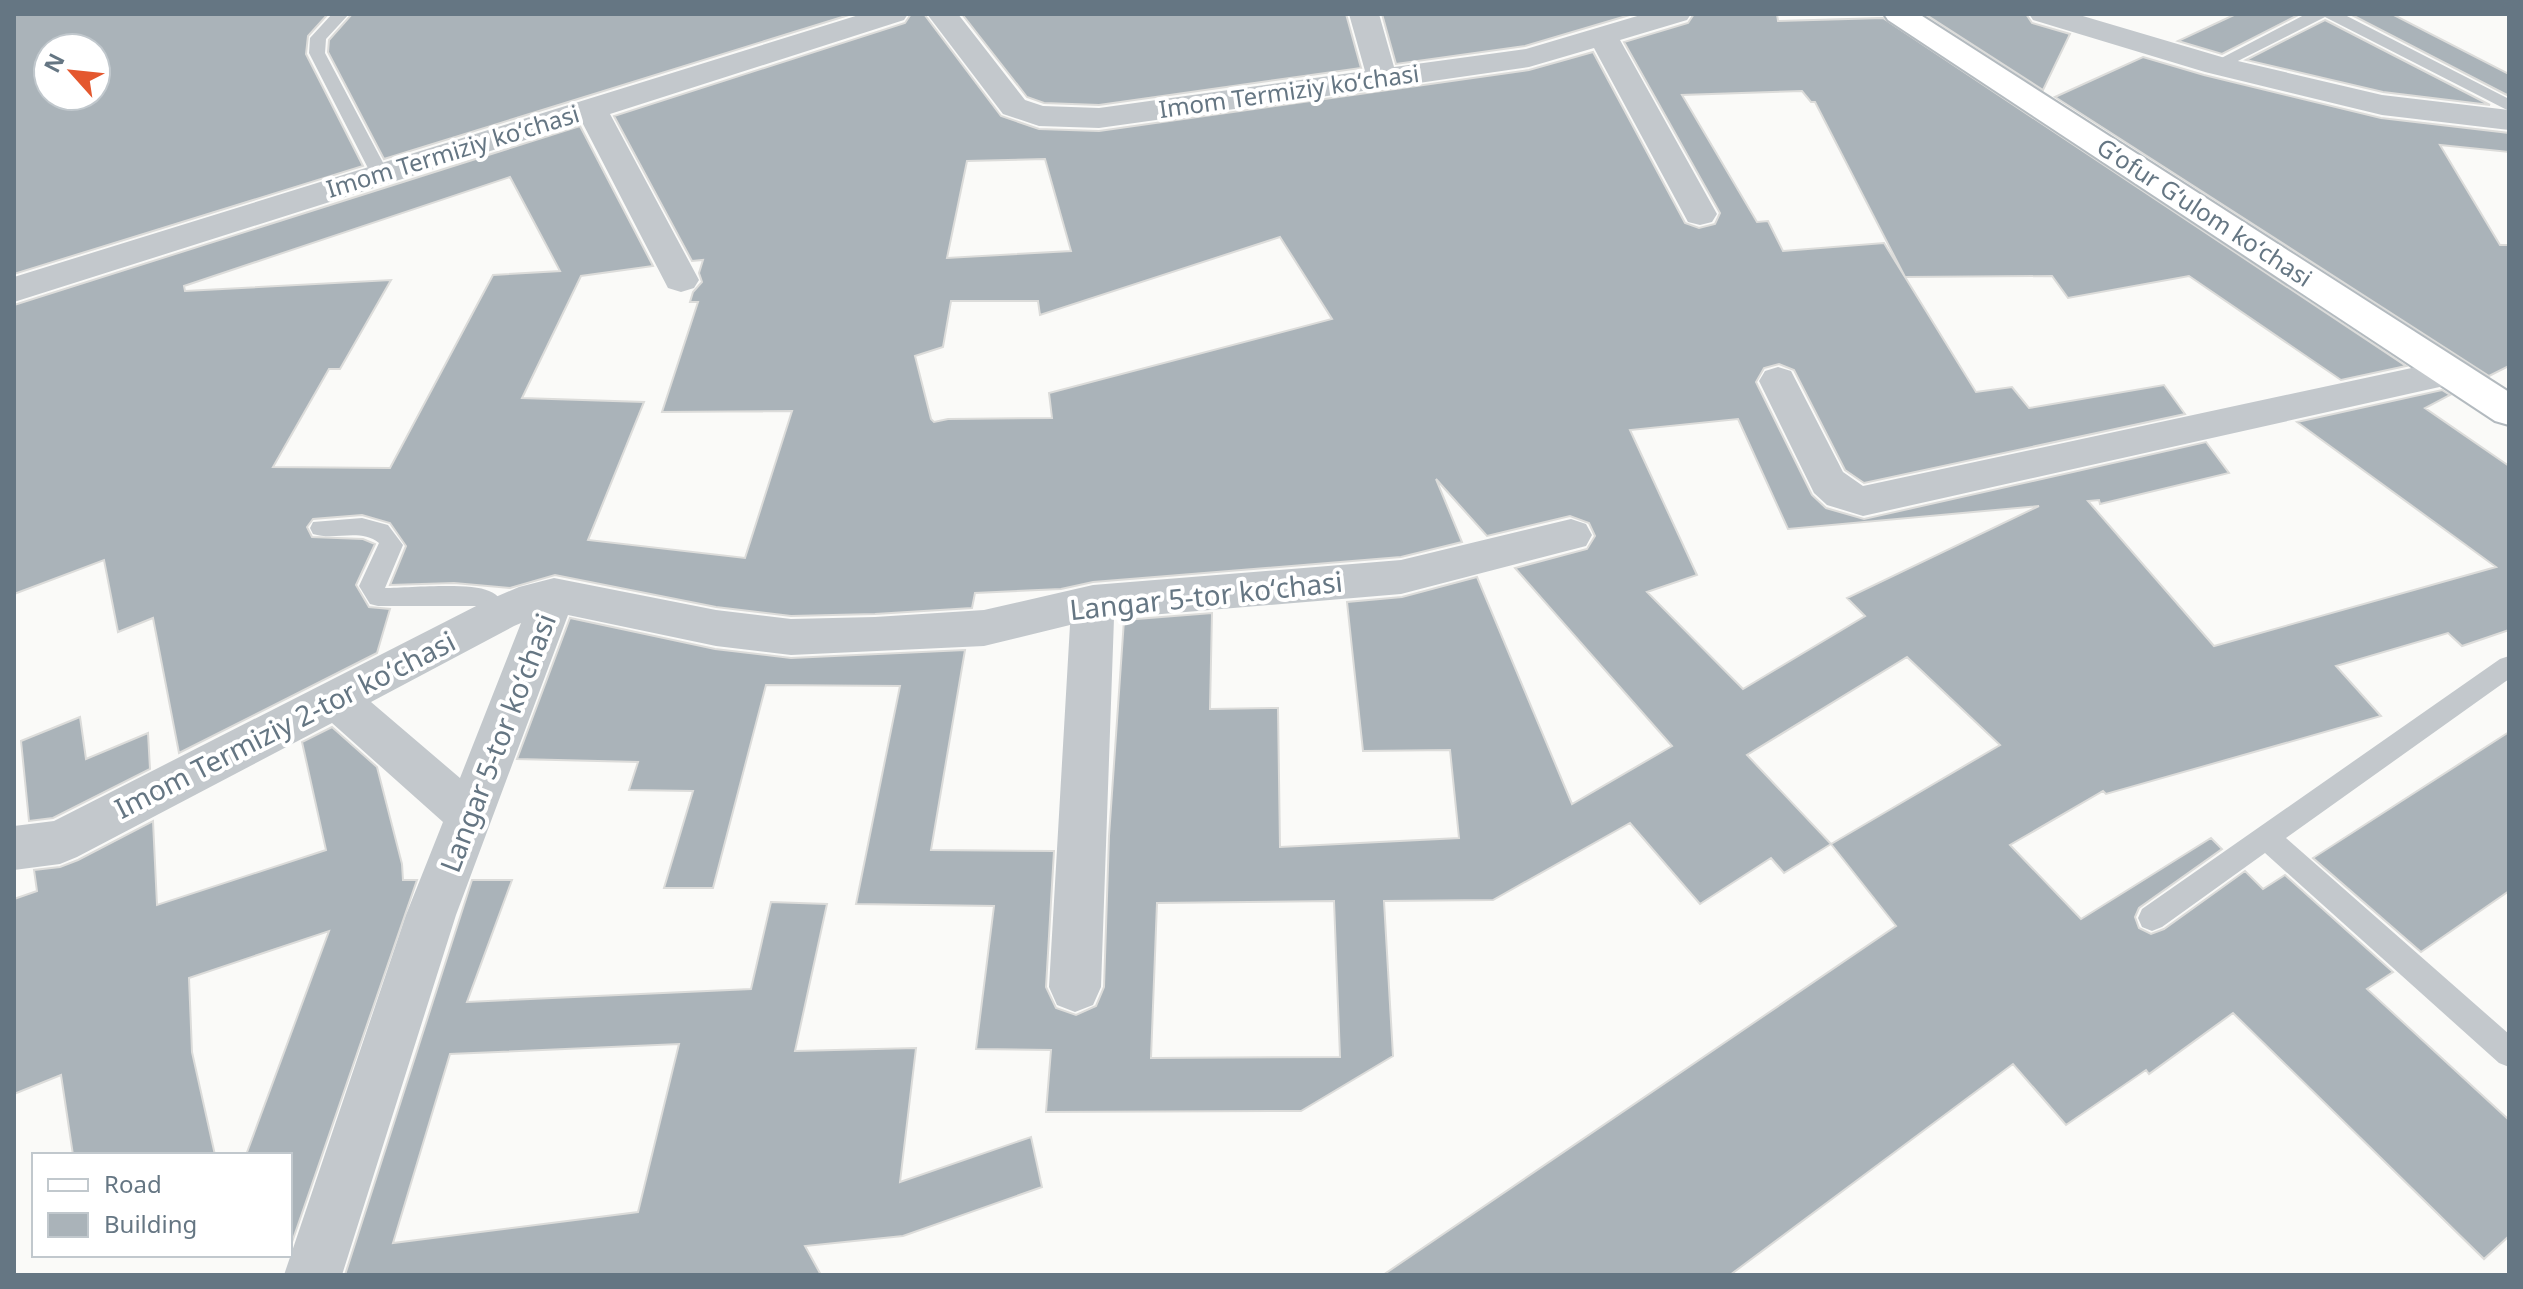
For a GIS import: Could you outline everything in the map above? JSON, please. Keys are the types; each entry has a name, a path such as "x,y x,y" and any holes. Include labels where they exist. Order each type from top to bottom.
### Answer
{"street":[{"name":"Imom Termiziy koʻchasi","path":"14,290 893,14"},
{"name":"Imom Termiziy koʻchasi","path":"942,14 1005,99 1022,112 1039,116 1099,118 1529,58 1676,14"},
{"path":"1364,14 1375,59 1384,79"},
{"name":"Gʻofur Gʻulom koʻchasi","path":"1899,14 2509,411"},
{"path":"2044,14 2216,65 2382,105 2509,120"},
{"path":"1602,36 1700,214"},
{"path":"592,110 681,280"},
{"path":"1778,381 1828,482 1841,494 1863,501 2449,373"},
{"name":"Langar 5-tor koʻchasi","path":"313,1275 431,915 554,595 716,628 791,637 984,628 1093,602 1401,577 1571,535"},
{"name":"Imom Termiziy 2-tor koʻchasi","path":"14,848 60,842 499,614 534,599 554,595"},
{"path":"1075,987 1093,602"},
{"path":"336,699 470,816"}],"lane":[{"path":"341,14 318,38 317,53 380,174"},
{"path":"2216,65 2319,14"},
{"path":"2331,14 2509,106"},
{"path":"321,528 378,529 389,535 392,545 371,586 378,597 480,597 499,614"},
{"path":"2152,918 2509,666"},
{"path":"2267,838 2509,1053"}],"building":[{"path":"14,14 328,14 308,36 306,54 363,166 14,274"},
{"path":"352,14 852,14 384,159 328,52 329,40"},
{"path":"911,14 924,14 1001,116 1039,129 1099,131 1529,70 1593,52 1685,223 1699,228 1715,224 1720,213 1624,42 1688,23 1694,14 1777,14 1778,21 1883,18 2406,366 2341,380 2189,276 2068,298 2052,276 1905,277 1815,102 1811,102 1802,91 1682,95 1757,222 1768,221 1783,251 1884,243 1976,392 2012,387 2029,408 2164,385 2185,414 1864,483 1845,470 1794,370 1779,364 1764,368 1756,382 1812,495 1826,508 1864,519 2206,442 2229,473 2100,504 2099,500 2088,501 2214,646 2496,567 2297,422 2442,390 2450,395 2425,408 2509,466 2509,630 2462,646 2448,633 2336,666 2381,716 2106,794 2103,791 2010,845 2081,919 2211,838 2222,849 2139,908 2135,917 2139,928 2151,934 2164,929 2245,871 2263,889 2285,875 2393,972 2367,989 2509,1120 2509,1236 2484,1259 2233,1013 2149,1074 2146,1070 2066,1125 2013,1064 1730,1275 1383,1275 1896,926 1831,844 1784,873 1771,858 1700,904 1630,823 1493,900 1384,901 1393,1056 1301,1111 1046,1112 1051,1050 976,1049 994,906 856,904 900,686 766,685 713,888 664,888 693,791 629,790 638,762 517,759 570,618 715,649 791,658 965,650 931,850 1054,851 1046,987 1056,1008 1076,1015 1096,1006 1104,987 1109,836 1124,620 1212,613 1210,709 1278,708 1280,847 1459,838 1450,750 1363,751 1347,602 1402,597 1477,577 1572,804 1672,746 1515,568 1587,549 1595,536 1589,523 1570,516 1487,536 1436,479 1462,542 1401,557 1093,582 1061,589 975,593 972,608 875,614 791,616 716,607 555,575 510,588 454,583 390,585 406,546 390,523 362,515 313,519 307,527 312,537 363,539 375,544 356,585 369,607 390,609 377,653 179,753 153,618 118,632 104,560 14,594 14,305 580,126 653,266 581,276 522,398 644,402 588,540 745,558 792,411 662,412 698,302 690,302 693,292 702,282 699,273 703,260 692,261 614,116 905,23","holes":["1045,159 1071,251 947,258 967,161","510,177 560,271 493,275 390,468 273,467 329,369 340,369 391,280 185,291 184,286","1280,237 1332,319 1049,393 1052,418 948,419 934,422 915,356 943,347 951,301 1038,301 1040,315","1738,419 1788,529 2039,506 1847,598 1865,616 1743,689 1647,592 1697,575 1630,430","1907,657 2000,745 1831,844 1747,755","1334,901 1340,1057 1151,1058 1157,903"]},
{"path":"962,14 1346,14 1361,68 1099,105 1044,103 1027,97"},
{"path":"1382,14 1633,14 1525,46 1396,64"},
{"path":"1925,14 2026,14 2032,23 2070,34 2043,90"},
{"path":"2236,14 2300,14 2222,54 2178,41"},
{"path":"2350,14 2392,14 2509,74 2509,96"},
{"path":"2325,20 2490,105 2383,92 2246,60"},
{"path":"2143,57 2381,118 2509,133 2509,152 2440,145 2500,245 2509,245 2509,366 2489,376 2055,97"},
{"path":"80,717 86,759 148,733 150,769 53,818 29,821 21,741"},
{"path":"332,727 377,767 402,864 403,880 417,880 292,1242 292,1153 247,1153 329,931 189,978 192,1052 215,1153 73,1153 61,1075 14,1094 14,899 37,891 34,870 60,867 78,860 153,821 157,905 326,850 302,742"},
{"path":"2509,732 2509,891 2421,952 2313,858"},
{"path":"472,880 512,880 467,1002 751,989 771,902 827,904 795,1051 916,1048 900,1182 1031,1137 1042,1187 903,1236 805,1246 821,1275 345,1275","holes":["679,1044 638,1212 393,1243 450,1054"]}]}
